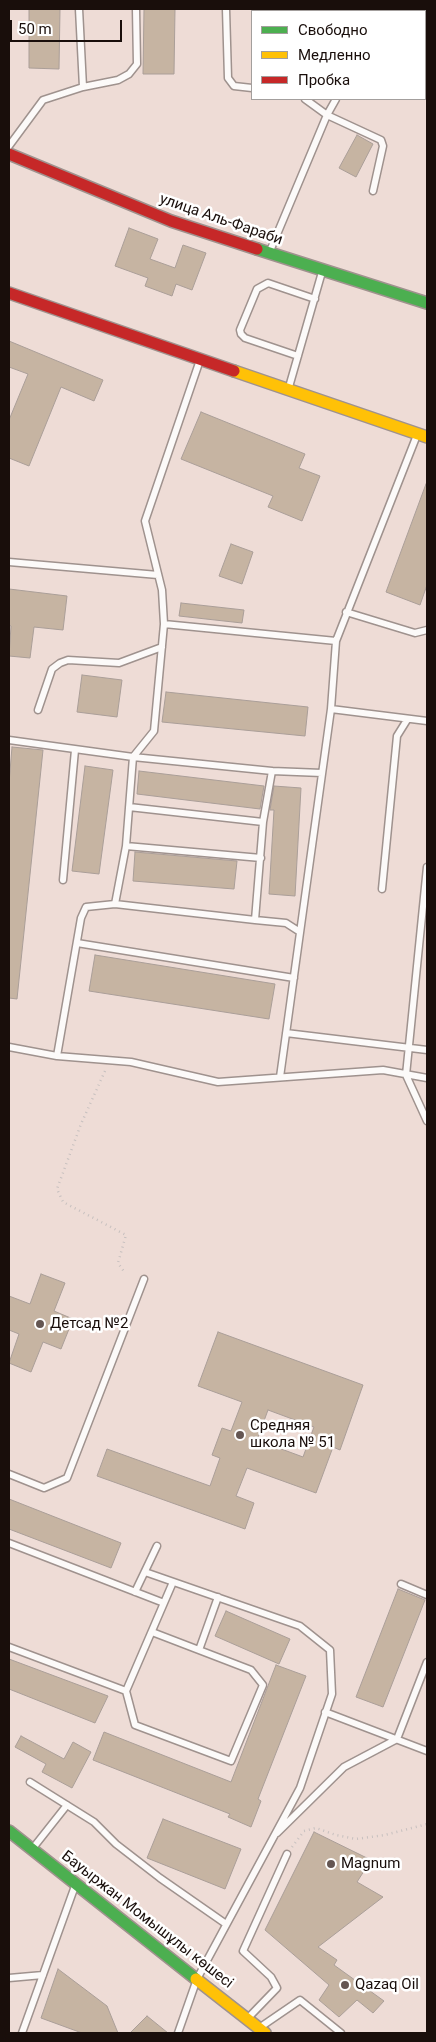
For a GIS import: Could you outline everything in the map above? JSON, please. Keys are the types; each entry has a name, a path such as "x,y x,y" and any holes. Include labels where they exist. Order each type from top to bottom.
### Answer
{"main road":[{"name":"улица Аль-Фараби","path":"9,154 171,221 427,303"},
{"path":"9,294 423,435"},
{"name":"Бауыржан Момышұлы көшесі","path":"9,1831 262,2031"}],"lane":[{"path":"79,9 83,87"},
{"path":"9,146 43,100 83,87 118,80 129,74 137,64 136,9"},
{"path":"226,9 228,78 234,86 251,88"},
{"path":"306,100 327,115 381,140 383,146 373,191"},
{"path":"269,252 327,115 335,100"},
{"path":"288,388 323,270"},
{"path":"298,356 245,338 240,330 257,289 268,283 315,299"},
{"path":"115,904 126,846 133,757 154,731 164,624 162,590 144,521 200,360"},
{"path":"280,1078 331,709 336,641 346,612 423,435"},
{"path":"9,562 158,574"},
{"path":"346,612 416,633 427,630"},
{"path":"164,624 336,641"},
{"path":"38,710 52,669 60,663 68,660 119,663 162,647"},
{"path":"331,709 427,721"},
{"path":"382,889 397,736 407,720"},
{"path":"9,740 133,757 272,771 322,773"},
{"path":"63,880 75,750"},
{"path":"255,920 263,822 272,771"},
{"path":"129,807 263,822"},
{"path":"126,846 261,858"},
{"path":"427,867 406,1075 427,1122"},
{"path":"57,1056 76,942 81,918 86,907 115,904 286,923 300,932"},
{"path":"76,942 294,978"},
{"path":"286,1033 427,1050"},
{"path":"9,1047 57,1056 131,1062 218,1082 383,1070 427,1078"},
{"path":"9,1474 44,1488 66,1478 144,1279"},
{"path":"9,1543 164,1603"},
{"path":"135,1592 157,1546"},
{"path":"145,1572 300,1626 330,1650 332,1694 300,1788 197,1979 178,2033"},
{"path":"152,1632 251,1670 263,1684 231,1761 135,1725 126,1691 173,1582"},
{"path":"400,1584 427,1595"},
{"path":"199,1650 218,1597"},
{"path":"9,1648 126,1691"},
{"path":"271,1839 344,1767 398,1740 427,1662"},
{"path":"325,1712 427,1751"},
{"path":"30,1782 94,1822 116,1844 160,1878 226,1924"},
{"path":"32,1849 67,1805"},
{"path":"248,2019 277,1988 271,1977 242,1951 287,1854"},
{"path":"22,2033 76,1883"},
{"path":"9,1978 43,1975"},
{"path":"262,2031 300,2000 341,2033"}],"path":[{"path":"105,1069 81,1124 57,1189 63,1202 126,1235 118,1264 125,1273"},
{"path":"287,1854 304,1831 316,1828 356,1839 385,1835 424,1823 427,1824"}],"building":[{"path":"29,9 60,9 59,69 29,68"},
{"path":"144,9 175,9 174,74 143,74"},
{"path":"357,135 373,144 356,177 339,168"},
{"path":"129,228 158,239 150,259 175,268 183,245 206,253 192,290 176,284 172,296 145,286 148,278 115,266"},
{"path":"9,341 103,380 94,401 61,387 29,466 9,458 9,420 28,374 9,367"},
{"path":"201,412 305,454 299,468 320,476 302,521 268,507 273,496 181,459"},
{"path":"426,484 427,585 420,605 386,592"},
{"path":"231,544 253,552 242,584 219,576"},
{"path":"9,589 67,596 63,630 34,627 30,658 9,656 11,626 9,625"},
{"path":"181,603 244,610 242,623 179,616"},
{"path":"82,675 122,680 117,717 77,712"},
{"path":"166,692 308,707 305,736 162,722"},
{"path":"12,747 43,750 17,999 9,998 9,783"},
{"path":"85,766 113,770 99,874 72,871"},
{"path":"139,771 264,786 260,809 137,794"},
{"path":"274,786 301,788 295,896 269,894 274,810 270,810"},
{"path":"135,852 237,861 234,889 133,881"},
{"path":"95,955 275,984 269,1019 89,991"},
{"name":"Детсад №2","path":"41,1274 65,1283 54,1311 73,1319 61,1349 43,1342 31,1372 9,1363 19,1334 9,1330 9,1296 30,1304"},
{"name":"Средняя школа № 51","path":"218,1332 363,1385 340,1450 333,1447 316,1493 247,1468 236,1496 254,1503 245,1529 97,1476 107,1449 210,1486 220,1458 212,1455 222,1428 231,1431 242,1402 198,1386","holes":["268,1410 314,1427 303,1457 257,1440"]},
{"path":"9,1499 121,1543 111,1568 9,1529"},
{"path":"398,1589 425,1600 383,1707 356,1697"},
{"path":"226,1611 290,1639 279,1664 215,1636"},
{"path":"9,1659 108,1696 95,1723 9,1689"},
{"path":"276,1665 306,1676 258,1799 261,1801 251,1827 228,1817 230,1814 93,1760 104,1732 231,1782"},
{"path":"21,1736 64,1759 73,1742 91,1752 72,1788 42,1772 46,1764 15,1747"},
{"path":"163,1819 241,1849 225,1889 147,1858"},
{"path":"314,1832 371,1860 357,1882 383,1897 318,1947 337,1960 334,1965 384,2001 373,2013 357,2000 339,2017 319,2000 329,1985 265,1930"},
{"path":"58,1969 107,2006 118,2033 82,2033 41,2018"},
{"path":"147,2016 168,2033 130,2033"}],"traffic: fast":[{"path":"257,249 427,303"},
{"path":"9,1831 196,1979"}],"traffic: slow":[{"path":"234,371 427,437"},
{"path":"196,1979 265,2033"}],"traffic: jam":[{"path":"9,154 171,221 257,249"},
{"path":"9,293 234,371"}],"place":[{"name":"Детсад №2","path":"40,1324"},
{"name":"Средняя школа № 51","path":"240,1435"},
{"name":"Magnum","path":"331,1864"},
{"name":"Qazaq Oil","path":"345,1985"}]}
